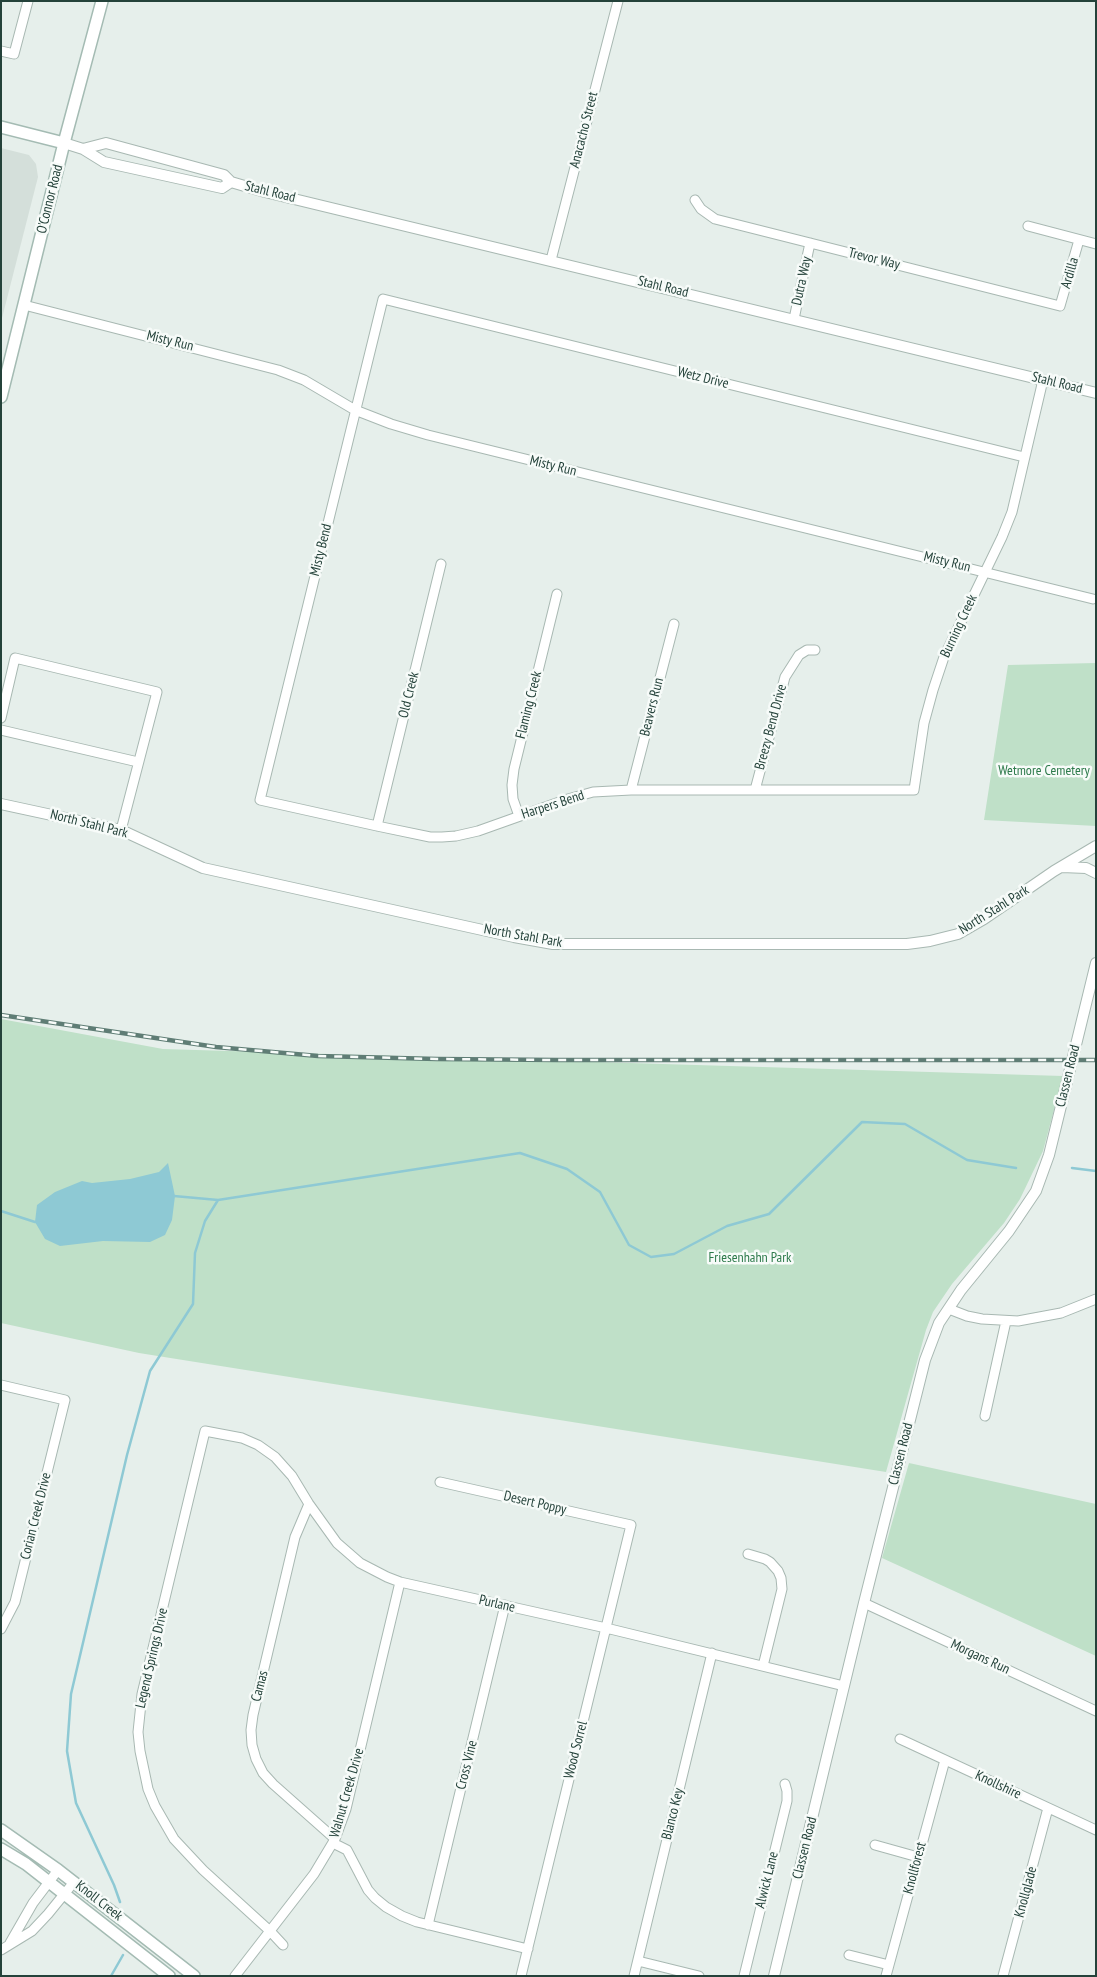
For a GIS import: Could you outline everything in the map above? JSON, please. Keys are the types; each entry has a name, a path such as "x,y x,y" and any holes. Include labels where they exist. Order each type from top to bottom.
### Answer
{"main road":[{"name":"O'Connor Road","path":"1,397 64,143 102,1"},
{"name":"Stahl Road","path":"1,127 64,143"},
{"name":"Knoll Creek","path":"1,1830 74,1882 194,1976"},
{"name":"Knoll Creek","path":"1,1849 26,1864 169,1976"}],"street":[{"path":"1,51 14,54 28,1"},
{"name":"Anacacho Street","path":"551,260 618,1"},
{"name":"Stahl Road","path":"64,143 84,149 104,162 222,188 231,182"},
{"name":"Stahl Road","path":"84,149 106,143 224,175 231,182 1096,393"},
{"name":"Trevor Way","path":"695,200 701,209 715,219 1060,306"},
{"path":"1028,226 1096,244"},
{"name":"Ardilla","path":"1060,306 1079,240"},
{"name":"Dutra Way","path":"794,319 810,243"},
{"name":"Misty Bend","path":"260,800 383,300"},
{"name":"Wetz Drive","path":"383,300 1024,457"},
{"name":"Misty Run","path":"24,305 278,370 304,380 355,410 390,424 428,435 1093,599"},
{"name":"Burning Creek","path":"914,790 924,723 932,690 944,657 1002,537 1012,512 1043,380"},
{"name":"Old Creek","path":"377,826 441,564"},
{"name":"Flaming Creek","path":"519,816 513,799 514,769 556,594"},
{"name":"Beavers Run","path":"631,790 674,624"},
{"name":"Breezy Bend Drive","path":"755,790 784,677 799,655 808,650 815,650"},
{"path":"1,718 15,658 157,692 121,830"},
{"path":"1,730 138,762"},
{"name":"Harpers Bend","path":"260,800 430,837 449,837 478,831 580,795 606,791 914,790"},
{"name":"North Stahl Park","path":"1,804 121,830 203,868 514,937 554,944 907,944 930,941 958,934 967,929 1096,846"},
{"path":"1061,867 1086,868 1096,873"},
{"name":"Classen Road","path":"774,1976 925,1360 939,1323 948,1308 975,1271 1009,1231 1036,1191 1049,1155 1096,963"},
{"path":"948,1308 967,1316 1006,1321 1047,1316 1096,1299"},
{"path":"985,1416 1006,1321"},
{"name":"Corian Creek Drive","path":"1,1385 65,1400 15,1602 1,1629"},
{"name":"Purlane","path":"205,1431 233,1436 258,1445 275,1457 292,1476 328,1532 348,1554 373,1571 400,1582 606,1628 844,1686"},
{"name":"Legend Springs Drive","path":"205,1431 142,1694 138,1732 140,1751 148,1788 155,1806 174,1839 203,1870 283,1945"},
{"name":"Desert Poppy","path":"440,1482 630,1525"},
{"name":"Camas","path":"309,1504 295,1537 253,1715 251,1737 256,1759 263,1773 273,1784 334,1841 347,1850 368,1890 386,1907 402,1916 428,1925 528,1949"},
{"name":"Wood Sorrel","path":"522,1976 630,1525"},
{"path":"748,1554 770,1562 781,1578 782,1589 763,1666"},
{"name":"Walnut Creek Drive","path":"235,1976 314,1874 334,1841 346,1809 400,1582"},
{"name":"Morgans Run","path":"864,1603 1096,1711"},
{"name":"Cross Vine","path":"428,1925 505,1605"},
{"name":"Blanco Key","path":"634,1976 712,1653"},
{"name":"Knollshire","path":"900,1739 1096,1830"},
{"name":"Knollforest","path":"886,1976 946,1760"},
{"name":"Alwick Lane","path":"744,1976 787,1801 788,1791 785,1784"},
{"name":"Knollglade","path":"1003,1976 1048,1808"},
{"path":"875,1845 918,1857"},
{"path":"5,1948 58,1870"},
{"path":"5,1948 32,1931 74,1882"},
{"path":"28,1912 40,1922"},
{"path":"849,1955 889,1965"},
{"path":"638,1961 699,1976"}],"shaded area":[{"path":"1,148 29,155 36,164 38,177 1,322"}],"green space":[{"name":"Wetmore Cemetery","path":"1096,663 1096,826 984,820 1008,665"},
{"name":"Friesenhahn Park","path":"1,1019 163,1049 1063,1076 1043,1151 1020,1199 1004,1223 952,1284 933,1312 926,1330 886,1472 139,1353 1,1323"},
{"path":"909,1463 1096,1504 1096,1656 882,1558"}],"water":[{"path":"168,1163 175,1196 172,1220 165,1235 150,1242 103,1241 60,1246 45,1239 35,1222 37,1205 55,1192 82,1181 92,1183 130,1179 159,1172"}],"waterway":[{"path":"174,1196 218,1200 520,1153 567,1169 600,1192 629,1245 651,1257 674,1254 727,1226 769,1214 862,1122 905,1124 967,1160 1016,1168"},
{"path":"1072,1168 1096,1171"},
{"path":"120,1902 76,1803 67,1751 71,1694 127,1455 150,1371 193,1304 195,1253 205,1221 218,1200"},
{"path":"1,1211 38,1222"},
{"path":"111,1976 123,1955"}],"railway":[{"path":"1,1015 216,1047 318,1056 557,1060 1096,1060"}]}
